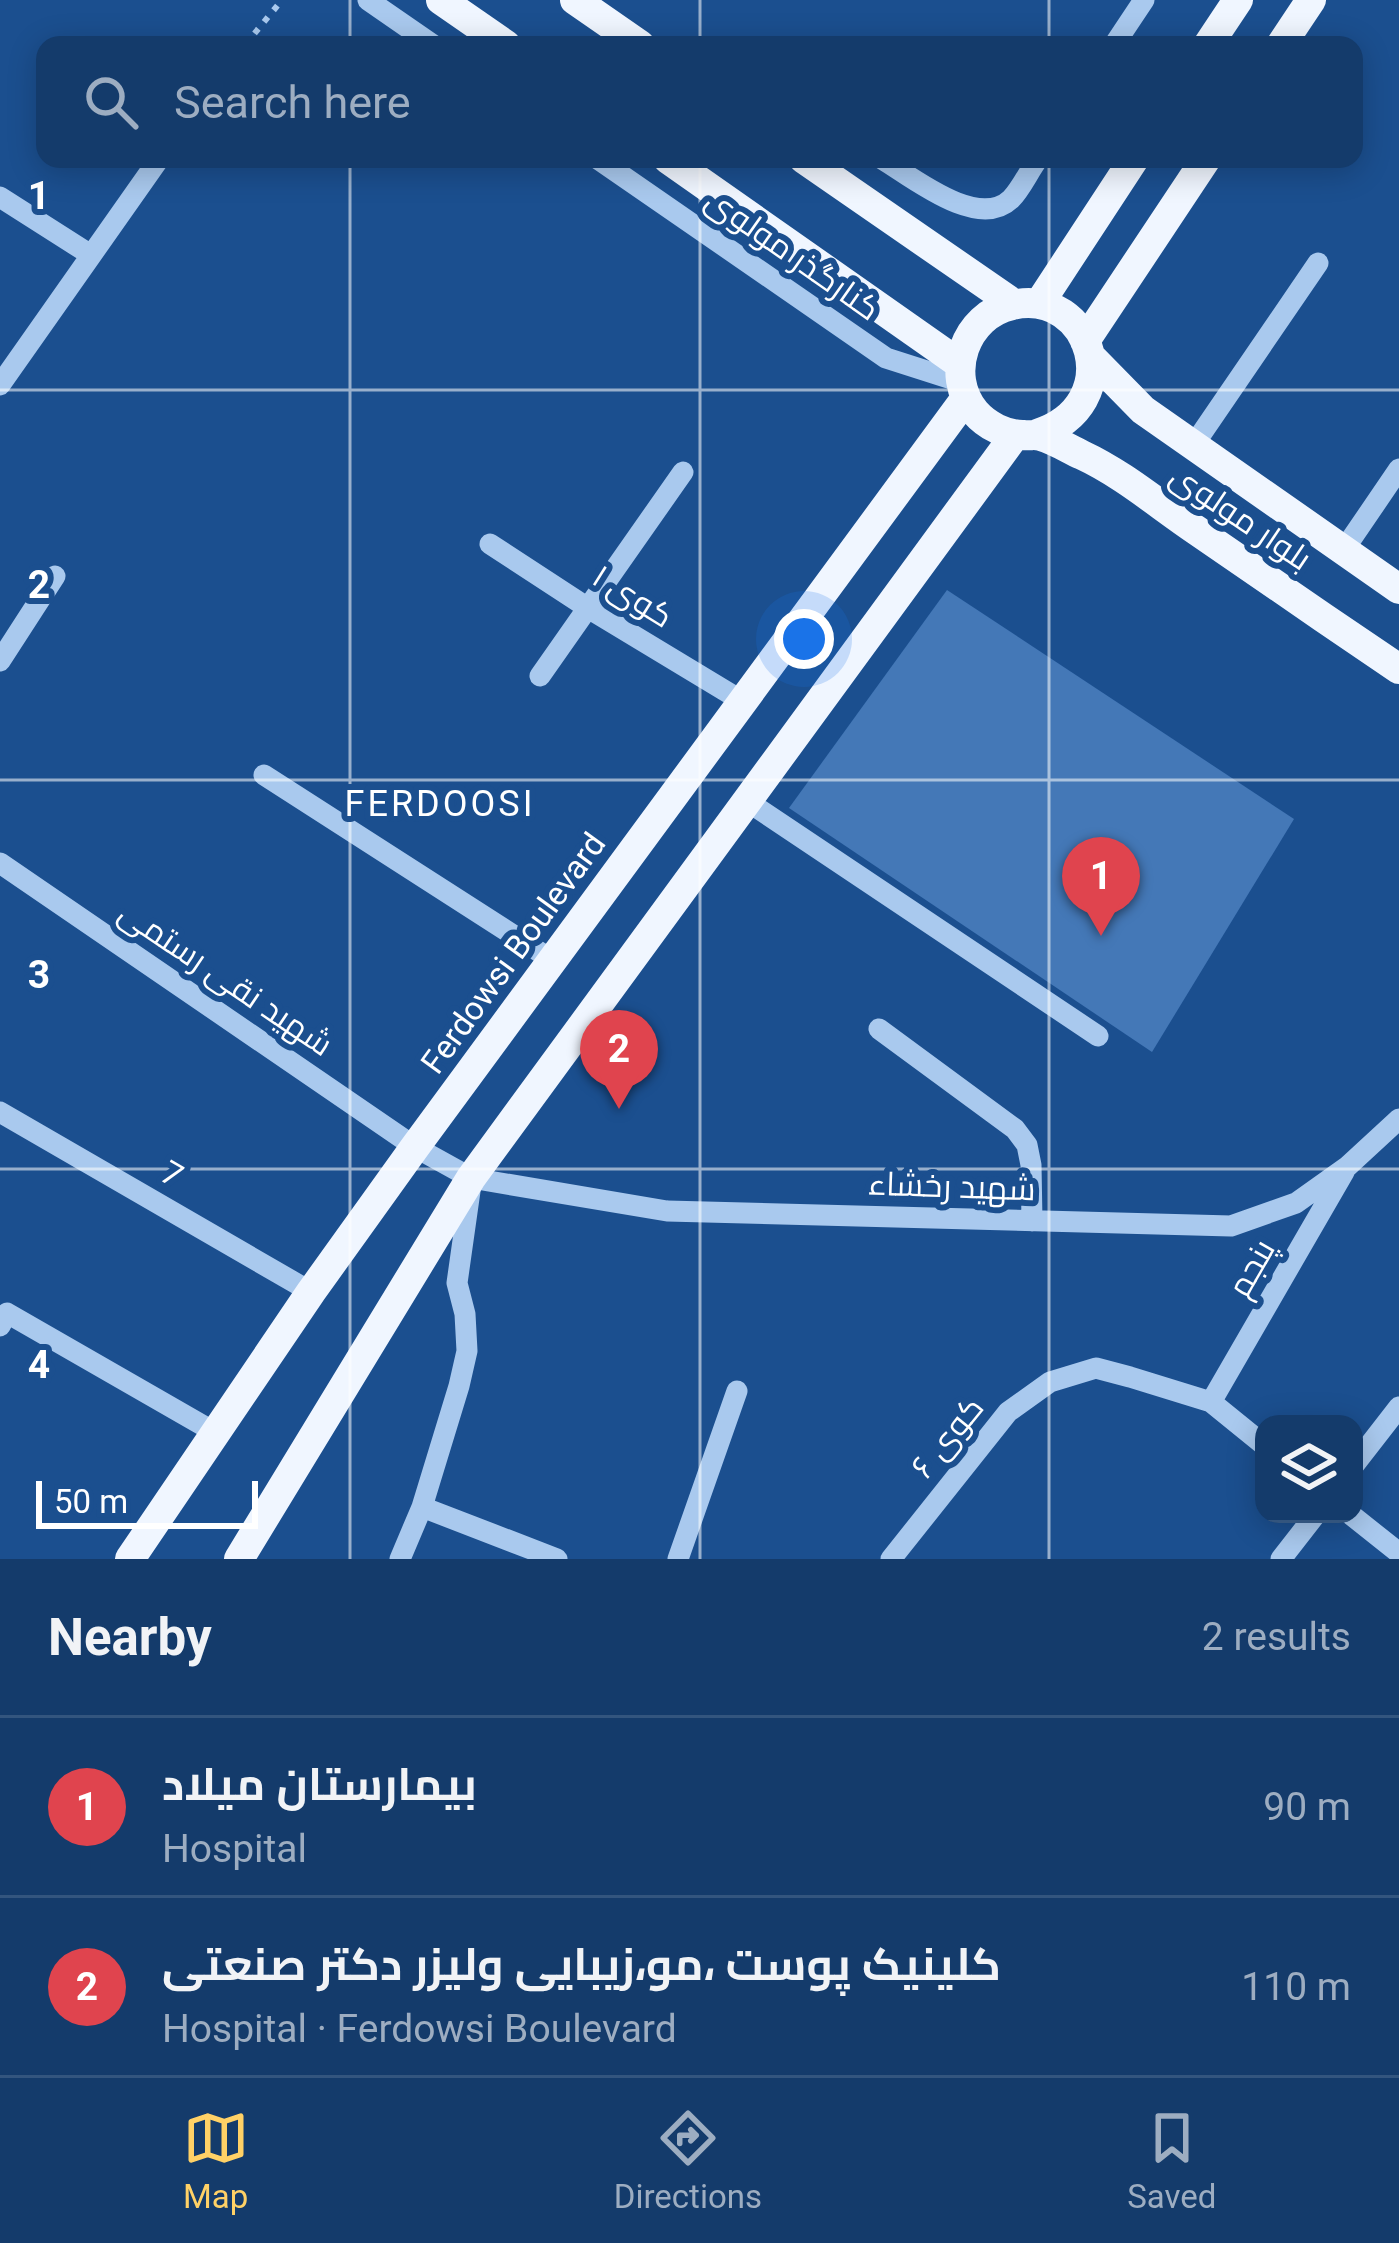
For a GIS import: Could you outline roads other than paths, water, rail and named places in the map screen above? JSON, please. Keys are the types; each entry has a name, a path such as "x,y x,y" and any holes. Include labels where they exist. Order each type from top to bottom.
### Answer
{"main road":[{"path":"441,0 493,36"},
{"path":"575,0 627,36"},
{"path":"1214,36 1238,0"},
{"path":"1287,36 1311,0"},
{"path":"680,168 962,381 986,422 1026,435 1054,429 1080,407 1092,374 1088,349 1066,317 1026,304 818,168"},
{"path":"962,381 963,347 971,332 998,310 1026,304 1127,168"},
{"path":"1088,349 1200,168"},
{"name":"بلوار مولوی","path":"1088,349 1143,410 1399,589"},
{"name":"Ferdowsi Boulevard","path":"130,1559 311,1292 742,701 962,381"},
{"path":"238,1559 471,1178 747,801 1026,435"},
{"name":"بلوار مولوی","path":"1026,435 1098,463 1399,669"}],"street":[{"path":"368,0 420,36"},
{"path":"1120,36 1144,0"},
{"path":"0,385 153,168"},
{"name":"کنارگذر مولوی","path":"611,168 886,358 962,381"},
{"path":"897,168 955,203 988,210 1010,201 1032,168"},
{"path":"0,197 91,255"},
{"path":"1195,443 1318,263"},
{"path":"1343,551 1399,469"},
{"path":"540,676 683,472"},
{"name":"کوی ۱","path":"490,544 742,701"},
{"path":"0,661 55,576"},
{"path":"264,775 552,961"},
{"path":"747,801 1098,1036"},
{"name":"شهید نقی رستمی","path":"0,863 415,1147 471,1178"},
{"path":"879,1029 1015,1129 1027,1145 1031,1165 1032,1221"},
{"name":"7","path":"0,1112 311,1292"},
{"name":"شهید رخشاء","path":"471,1178 667,1211 1231,1226 1296,1203 1348,1166 1399,1119"},
{"name":"پنجم","path":"1211,1402 1348,1166"},
{"path":"400,1559 422,1507 467,1351 457,1283 471,1178"},
{"path":"0,1326 7,1313 216,1433"},
{"name":"کوی ۶","path":"891,1559 1007,1412 1050,1382 1096,1368 1211,1402 1255,1438"},
{"path":"678,1559 737,1391"},
{"path":"1363,1453 1399,1407"},
{"path":"422,1507 557,1559"},
{"path":"1281,1559 1309,1523"},
{"path":"1361,1523 1399,1553"}],"place":[{"name":"بیمارستان میلاد","path":"1101,936"},
{"name":"کلینیک پوست ،مو،زیبایی ولیزر دکتر صنعتی","path":"619,1109"}],"district":[{"name":"FERDOOSI","path":"440,804"}]}
